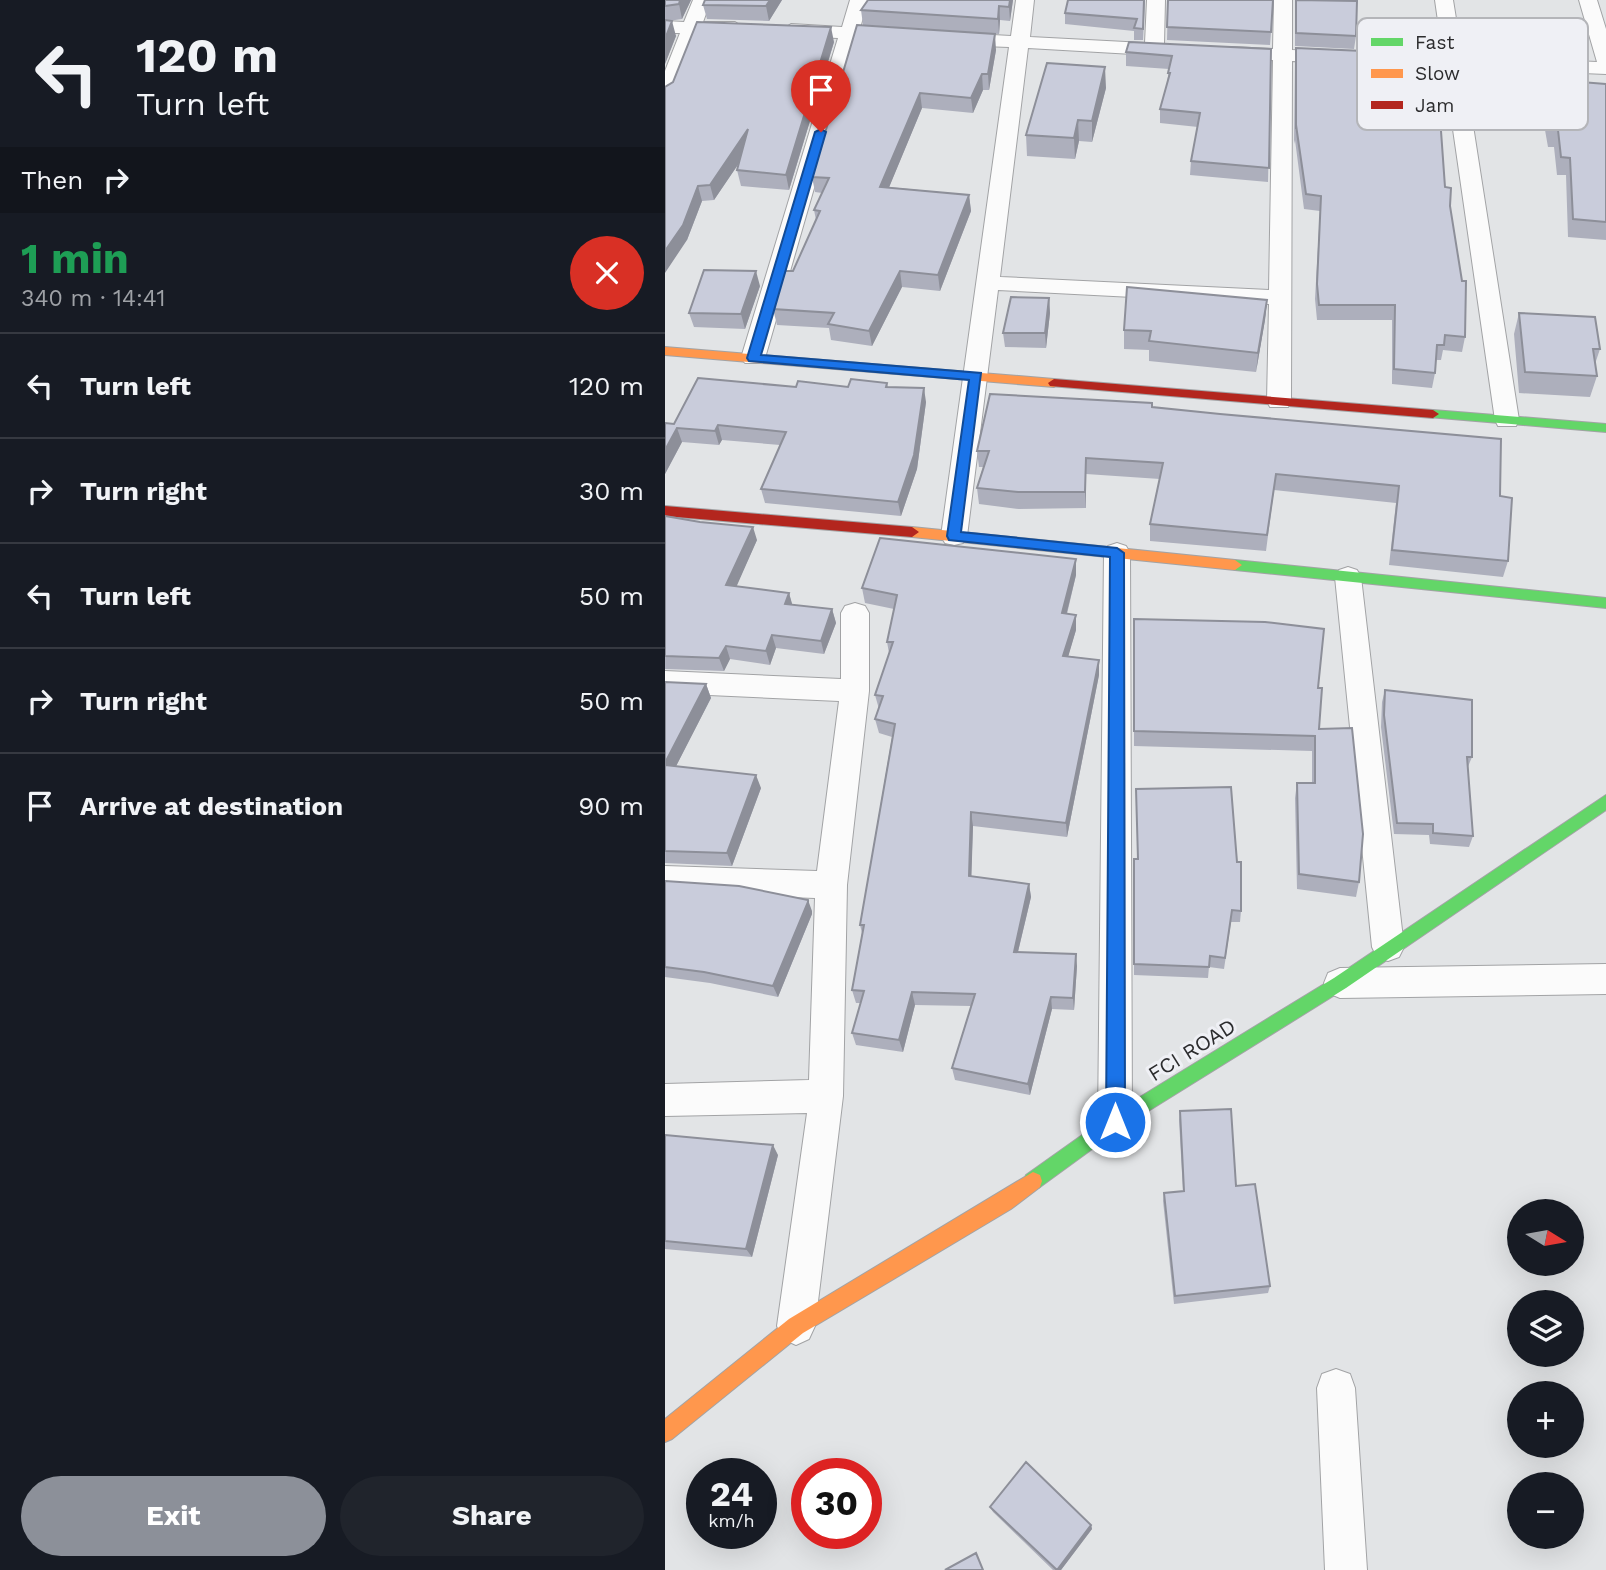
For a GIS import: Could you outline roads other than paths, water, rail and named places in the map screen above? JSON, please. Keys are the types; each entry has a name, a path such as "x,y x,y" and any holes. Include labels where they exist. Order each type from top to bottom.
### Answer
{"street":[{"path":"665,96 702,0"},
{"path":"754,358 859,0"},
{"path":"954,536 1025,0"},
{"path":"1154,50 1156,0"},
{"path":"1279,401 1283,0"},
{"path":"1444,0 1447,18"},
{"path":"1588,0 1606,61"},
{"path":"665,27 916,36"},
{"path":"942,38 1193,51"},
{"path":"1219,52 1357,58"},
{"path":"1588,67 1606,68"},
{"path":"1463,130 1507,420"},
{"path":"989,283 1281,298"},
{"path":"665,351 1606,428"},
{"path":"665,511 954,536 1606,603"},
{"path":"1115,1122 1117,553"},
{"path":"1348,577 1388,947"},
{"path":"796,1326 826,1096 831,885 855,691 855,613"},
{"path":"665,682 855,691"},
{"name":"FCI ROAD","path":"665,1432 796,1326 1004,1202 1115,1122 1340,983 1388,947 1606,802"},
{"path":"665,879 831,885"},
{"path":"1340,983 1606,979"},
{"path":"665,1100 826,1096"},
{"path":"1336,1388 1346,1570"}]}
